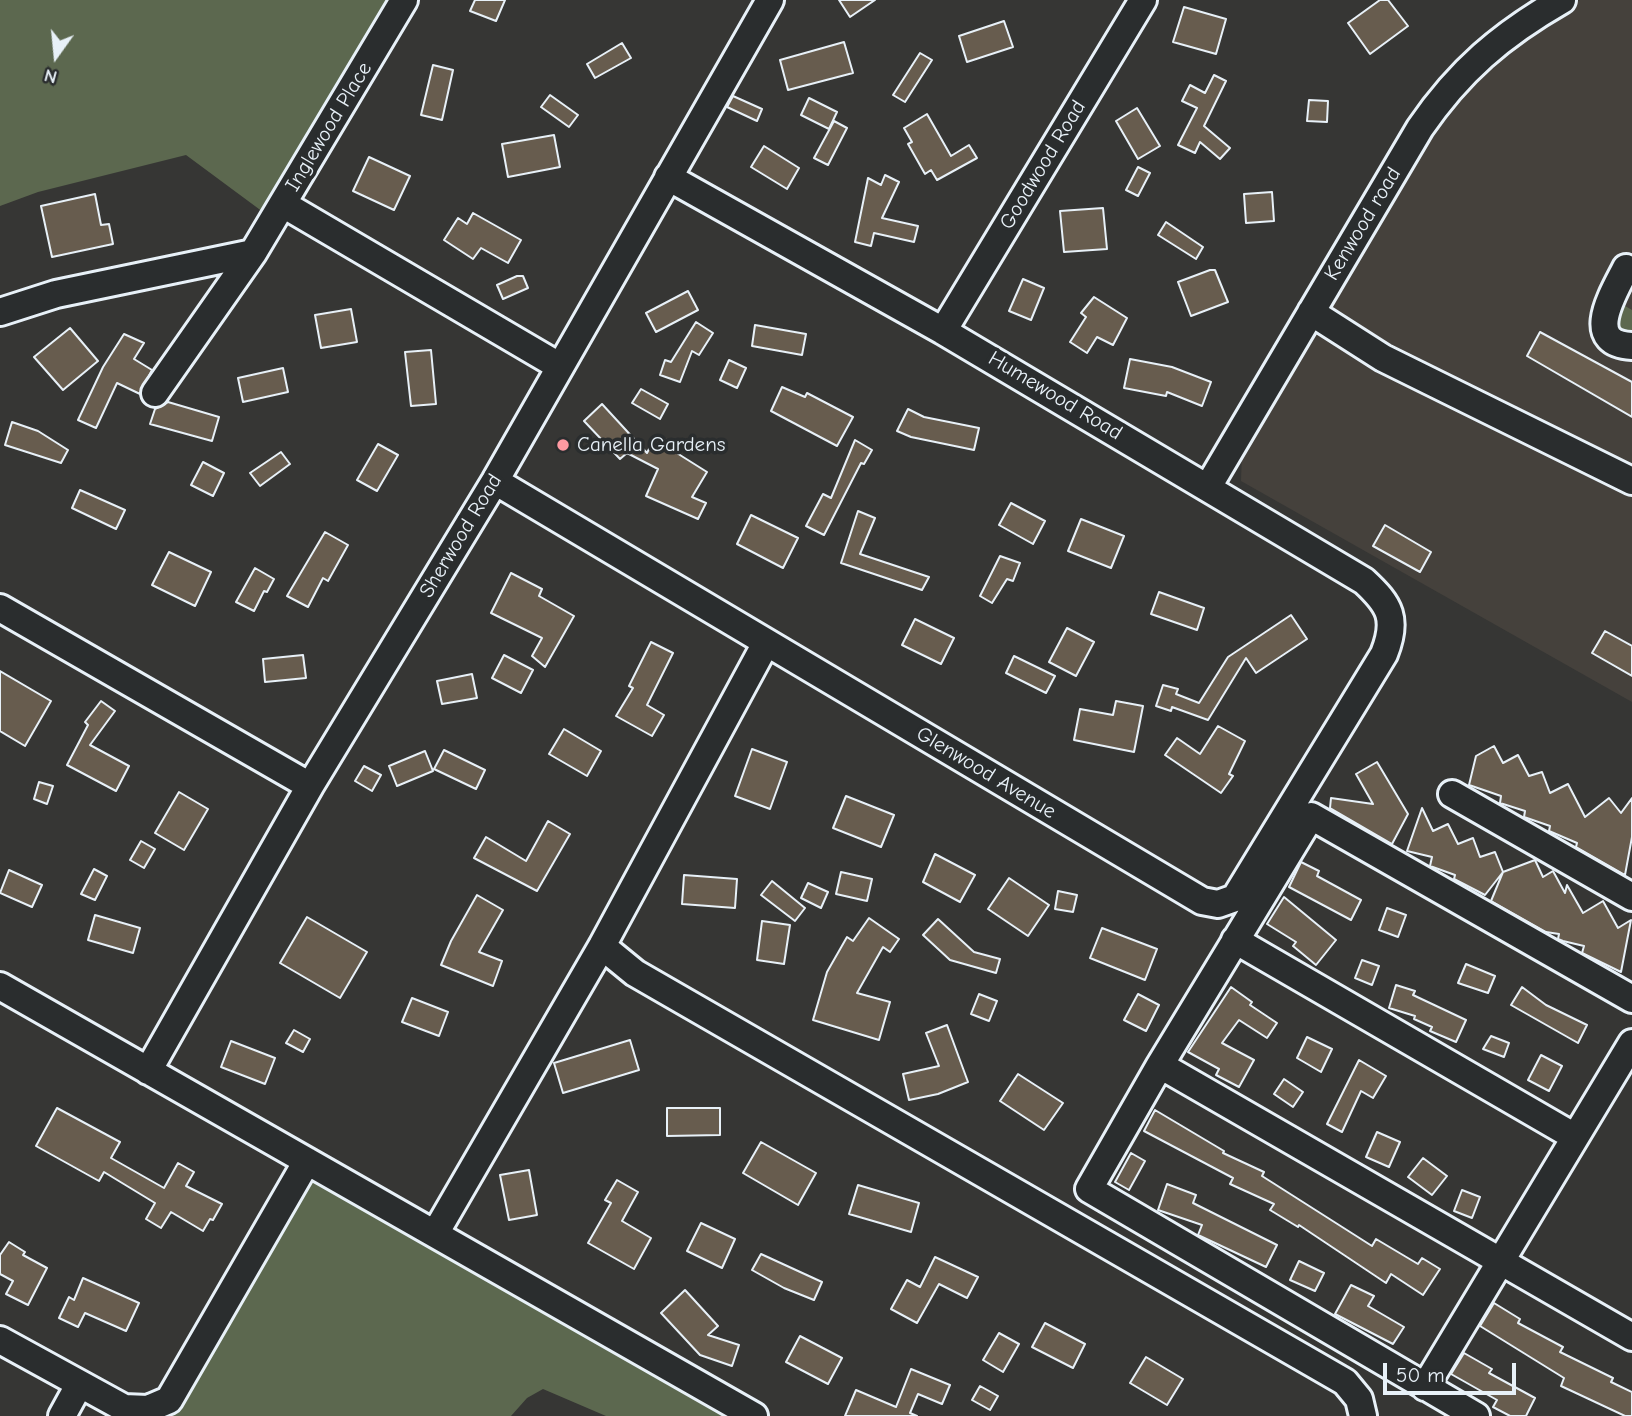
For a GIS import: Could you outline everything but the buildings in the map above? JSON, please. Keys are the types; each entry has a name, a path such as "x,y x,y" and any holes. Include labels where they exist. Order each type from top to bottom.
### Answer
{"street":[{"name":"Inglewood Place","path":"155,393 253,253 404,0"},
{"name":"Sherwood Road","path":"148,1071 310,786 495,481 770,0"},
{"name":"Goodwood Road","path":"943,331 1143,0"},
{"name":"Kenwood road","path":"1208,487 1420,128 1446,90 1488,48 1562,0"},
{"name":"Humewood Road","path":"668,177 943,331 1364,581 1382,598 1392,625 1384,654"},
{"path":"283,204 559,366"},
{"path":"0,312 56,294 253,253"},
{"path":"1632,272 1626,268 1605,310 1603,322 1608,336 1622,345 1632,346"},
{"path":"1311,312 1383,358 1632,481"},
{"name":"Glenwood Avenue","path":"495,481 1202,901 1218,904 1236,898 1384,654"},
{"path":"0,608 310,786"},
{"path":"436,1232 602,947 766,643"},
{"path":"1452,793 1632,897"},
{"path":"1476,1416 1089,1189 1234,940 1311,816 1632,999"},
{"path":"1234,940 1575,1138"},
{"path":"602,947 635,973 1345,1382 1359,1399 1363,1416"},
{"path":"0,986 436,1232 754,1416"},
{"path":"1425,1387 1632,1043"},
{"path":"1160,1065 1632,1338"},
{"path":"0,1340 124,1408 148,1409 169,1400 307,1161"},
{"path":"62,1416 79,1385"}],"shaded area":[{"path":"1580,0 1632,0 1632,702 1241,481 1242,452 1453,98 1493,54"}],"green space":[{"path":"0,0 388,0 263,212 186,155 38,192 0,206"},
{"path":"1620,303 1632,310 1632,340 1614,332"},
{"path":"310,1171 745,1416 606,1416 543,1389 527,1398 511,1416 173,1416 173,1402"}],"place":[{"name":"Canella Gardens","path":"563,445"}]}
